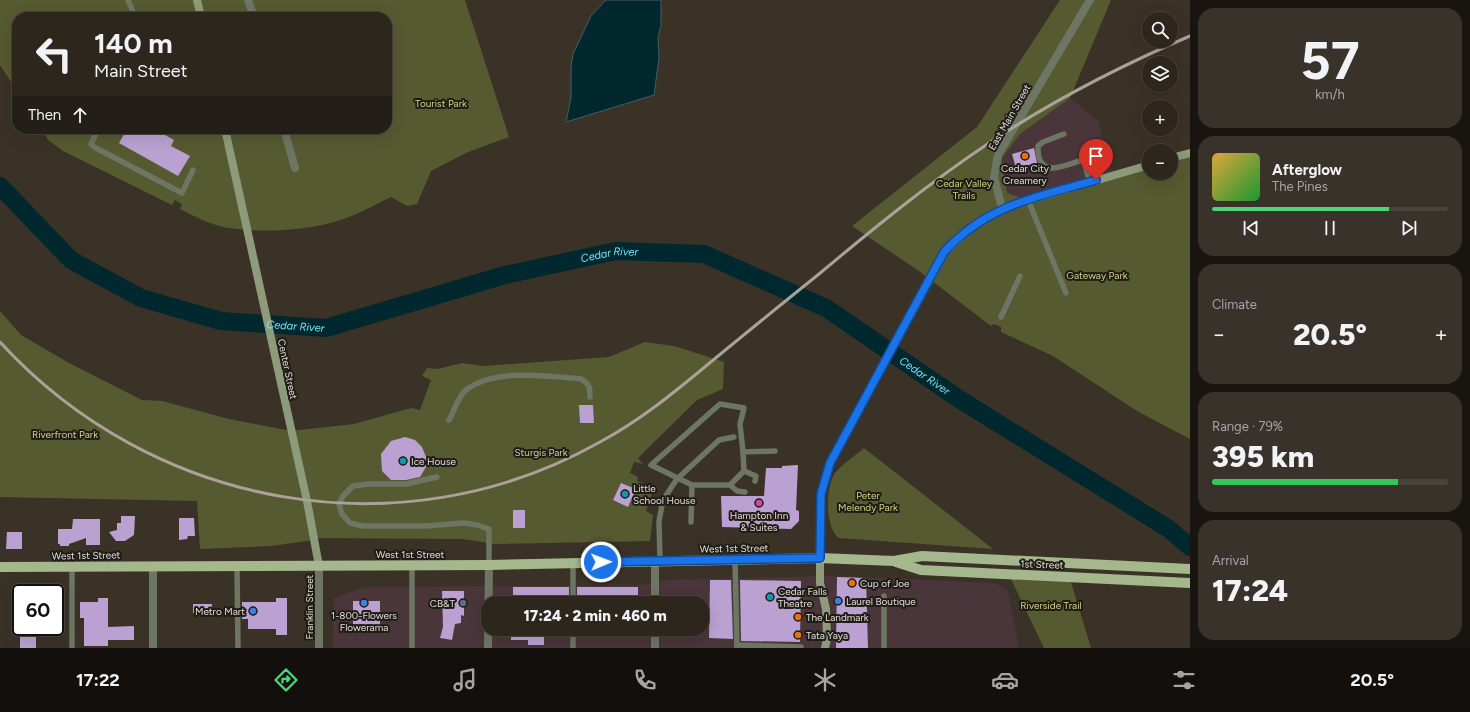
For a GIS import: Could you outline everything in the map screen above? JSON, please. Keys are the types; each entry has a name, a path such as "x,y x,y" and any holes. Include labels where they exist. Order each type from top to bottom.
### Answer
{"main road":[{"path":"197,0 199,12"},
{"name":"Center Street","path":"226,134 298,461 319,566"},
{"path":"1178,156 1190,153"},
{"path":"825,648 827,639 826,609 820,583 821,494 830,463 944,252 984,218 1002,208 1142,167"},
{"name":"1st Street","path":"820,558 894,561 922,556 1190,570"},
{"name":"West 1st Street","path":"0,568 153,566 412,566 820,558"},
{"name":"1st Street","path":"894,561 921,570 1190,583"}],"street":[{"path":"248,0 252,12"},
{"name":"East Main Street","path":"1002,208 994,177 998,155 1090,0"},
{"path":"285,134 295,168"},
{"path":"656,596 658,561"},
{"path":"488,648 489,565"},
{"path":"153,566 153,648"},
{"name":"Franklin Street","path":"319,566 319,648"},
{"path":"655,636 655,648"}],"lane":[{"path":"128,0 133,12"},
{"path":"95,134 91,144 94,147 181,196 193,170"},
{"path":"1064,134 1042,142 1038,146 1041,162 1047,168 1052,169 1083,160 1090,182"},
{"path":"1028,200 1066,293"},
{"path":"1001,317 1020,276"},
{"path":"449,420 464,391 473,386 501,377 533,375 581,380 587,382 590,387 590,397"},
{"path":"744,471 740,424 744,408 720,404 651,465 692,485 730,485 737,491 745,492"},
{"path":"658,561 659,521 663,500 677,479 718,440 734,437"},
{"path":"742,452 775,451"},
{"path":"744,471 756,476 756,481"},
{"path":"730,485 744,471"},
{"path":"437,477 406,484 368,484 353,486 343,496 339,504 342,514 350,523 363,526 425,526 464,523 489,529 489,565"},
{"path":"691,522 692,485"},
{"path":"735,560 737,647 801,646"},
{"path":"573,563 573,596"},
{"path":"237,566 238,648"},
{"path":"412,566 412,648"},
{"path":"72,567 72,648"},
{"path":"884,596 884,648"},
{"path":"573,636 573,648"}],"shaded area":[{"path":"1070,98 1098,121 1113,175 1028,200 1007,193 1002,158 1020,134"},
{"path":"832,576 995,583 1008,591 1019,648 333,648 334,598 365,587 643,585 666,580"}],"green space":[{"name":"Tourist Park","path":"0,0 465,0 509,137 468,152 431,171 417,204 407,206 391,197 346,218 317,226 300,229 264,231 230,228 202,220 180,209 182,204 175,200 172,205 63,151 48,140 45,134 392,134 392,12 12,12 12,83 0,65"},
{"name":"Gateway Park","path":"1060,0 1111,0 1070,98 1020,134 1002,158 1007,193 1028,200 1142,167 1142,180 1178,180 1178,156 1190,153 1190,439 1137,411 1053,356 1001,332 1001,327 994,324 991,326 919,271 852,226 977,127"},
{"name":"Sturgis Park","path":"0,311 21,335 69,363 142,400 162,401 229,419 291,431 354,424 411,408 420,410 431,380 422,376 427,368 438,369 462,363 483,366 609,357 645,342 674,346 724,362 723,389 697,400 638,458 643,464 634,462 630,473 638,477 637,481 654,487 646,511 653,515 650,541 495,544 463,539 314,538 314,540 271,546 200,549 197,501 0,497"},
{"name":"Peter Melendy Park","path":"864,448 993,549 839,538 834,533 829,517 829,488 835,473 841,466"},
{"name":"Riverside Trail","path":"1011,579 1070,579 1091,648 1044,648"}],"water":[{"path":"606,0 661,0 661,25 658,38 659,58 654,95 566,122 571,98 571,67 573,54 591,16"}],"building":[{"path":"124,134 163,134 174,140 171,146 190,156 178,176 119,143"},
{"name":"Cedar City Creamery","path":"1034,148 1037,163 1016,168 1012,154"},
{"path":"579,405 593,405 594,423 580,423"},
{"name":"Ice House","path":"405,437 415,440 422,447 426,457 426,467 420,477 406,480 391,480 382,471 381,454 391,441"},
{"name":"Hampton Inn & Suites","path":"798,465 796,510 799,511 799,521 791,529 722,527 721,496 764,496 766,468 782,468 782,466"},
{"name":"Little School House","path":"621,483 636,489 628,507 613,500"},
{"path":"513,510 525,510 525,528 513,528"},
{"path":"121,516 135,516 134,535 125,541 116,541 109,532 117,530 117,523 121,523"},
{"path":"179,518 194,518 195,536 188,536 187,539 179,540"},
{"path":"73,519 100,519 100,545 86,545 86,538 69,544 69,546 60,546 60,544 58,544 58,529 72,529"},
{"path":"7,532 22,532 22,549 6,549"},
{"path":"837,577 866,578 868,648 836,648"},
{"path":"710,580 731,580 733,639 709,638"},
{"path":"740,580 801,581 800,642 741,641"},
{"path":"513,587 569,587 569,596 513,596"},
{"path":"577,587 638,587 638,596 577,596"},
{"path":"442,591 464,591 464,616 461,615 461,623 455,624 452,640 440,638 443,627"},
{"path":"98,598 108,598 108,627 134,626 134,640 108,640 108,646 84,646 84,618 80,618 80,602 98,602"},
{"path":"276,598 287,598 287,635 276,635 276,629 248,629 248,619 242,619 242,602 276,602"},
{"path":"353,601 380,601 380,626 353,626"},
{"path":"193,604 212,604 212,614 193,613"},
{"path":"20,636 36,636 36,648 20,648"},
{"path":"511,636 544,636 544,645 528,645 528,640 511,640"}],"waterway":[{"name":"Cedar River","path":"0,186 71,260 141,298 221,321 326,328 505,275 616,251 704,254 826,308 959,399 1169,529 1190,547"}],"railway":[{"path":"0,342 62,399 130,444 205,477 283,497 363,504 444,497 523,477 600,442 644,415 902,206 989,143 1037,113 1087,85 1138,59 1190,36"}],"place":[{"name":"Cedar City Creamery","path":"1025,156"},
{"name":"Ice House","path":"403,461"},
{"name":"Little School House","path":"625,494"},
{"name":"Hampton Inn & Suites","path":"759,503"},
{"name":"Cup of Joe","path":"852,583"},
{"name":"Cedar Falls Theatre","path":"770,597"},
{"name":"Laurel Boutique","path":"838,601"},
{"name":"1-800-Flowers Flowerama","path":"364,603"},
{"name":"CB&T","path":"463,603"},
{"name":"Metro Mart","path":"253,611"},
{"name":"The Landmark","path":"798,617"},
{"name":"Tata Yaya","path":"798,635"}],"route":[{"path":"601,562 820,558 821,494 830,463 944,252 966,231 984,218 1002,208 1096,180"}],"park label":[{"name":"Cedar Valley Trails","path":"964,188"},
{"name":"Riverfront Park","path":"65,434"}]}
